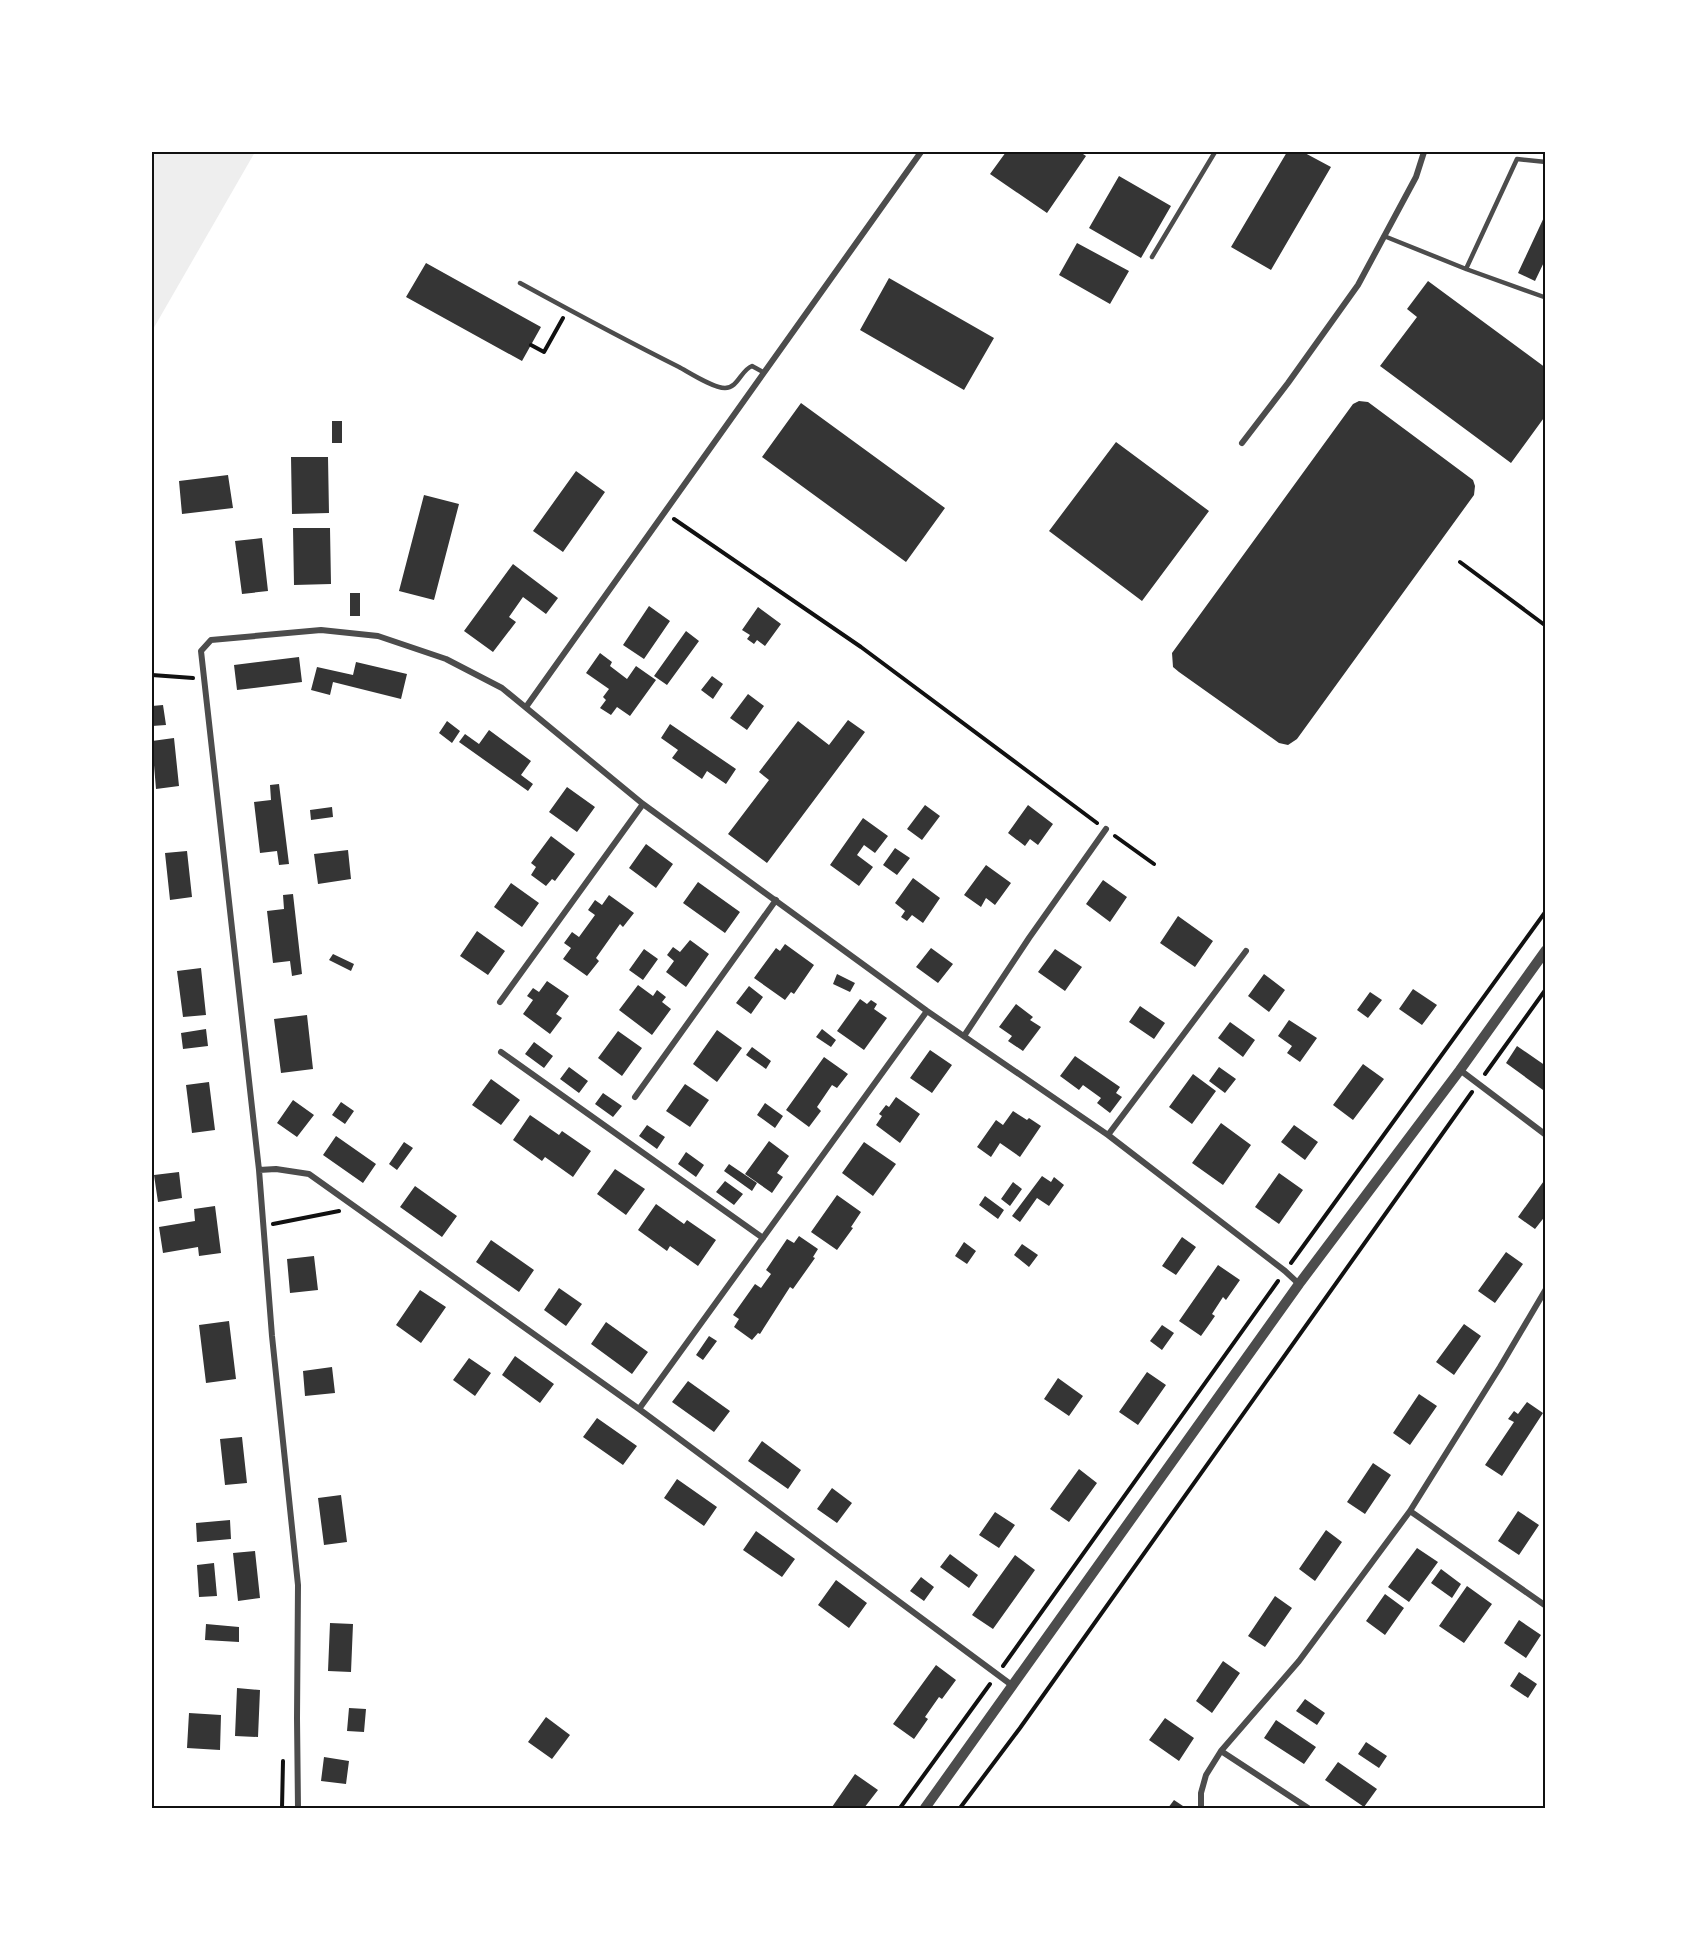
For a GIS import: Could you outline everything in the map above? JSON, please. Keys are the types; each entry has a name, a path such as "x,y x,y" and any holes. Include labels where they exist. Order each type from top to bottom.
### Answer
{"street":[{"path":"526,707 921,152"},
{"path":"1242,443 1358,285 1416,177 1424,152"},
{"path":"298,1809 298,1585 272,1336 258,1170 201,651 211,640 321,630 378,636 447,659 502,688 642,804 927,1011 1108,1136 1299,1284"},
{"path":"500,1002 642,804"},
{"path":"964,1036 1029,938 1106,830"},
{"path":"635,1097 776,900"},
{"path":"925,1809 1299,1284 1460,1070 1545,950"},
{"path":"1108,1136 1246,951"},
{"path":"639,1409 927,1011"},
{"path":"501,1052 764,1238"},
{"path":"1460,1070 1545,1135"},
{"path":"258,1170 276,1169 309,1174 639,1409 1013,1686"},
{"path":"1201,1809 1201,1793 1206,1775 1221,1751 1299,1661 1410,1511 1500,1367 1545,1289"},
{"path":"1410,1511 1545,1606"},
{"path":"1221,1751 1308,1809"}],"lane":[{"path":"1152,257 1215,152"},
{"path":"1466,269 1517,159 1545,162"},
{"path":"1384,236 1466,269 1544,297 1545,294"},
{"path":"520,283 724,388 734,385 747,368 752,366 763,372"}],"path":[{"path":"531,345 544,352 568,309"},
{"path":"664,512 861,647 1154,864"},
{"path":"1460,562 1545,626"},
{"path":"152,675 200,678"},
{"path":"900,1809 1545,911"},
{"path":"960,1809 1020,1728 1545,989"}],"shaded area":[{"path":"152,152 255,152 152,331"}],"building":[{"path":"1006,152 1080,152 1086,156 1047,213 990,174"},
{"path":"1287,152 1303,152 1331,167 1271,270 1231,247"},
{"path":"1119,176 1171,206 1141,258 1089,228"},
{"path":"1546,213 1546,258 1535,281 1518,273"},
{"path":"1077,243 1129,271 1110,304 1059,275"},
{"path":"426,263 541,327 522,361 406,297"},
{"path":"889,278 994,338 964,390 860,330"},
{"path":"1428,281 1546,368 1546,415 1511,463 1380,366 1417,317 1407,309"},
{"path":"1359,401 1368,402 1473,480 1474,495 1297,739 1288,745 1279,743 1179,672 1173,667 1172,653 1353,404"},
{"path":"801,403 945,508 906,562 762,457"},
{"path":"332,421 342,421 342,443 332,443"},
{"path":"1116,442 1209,511 1142,601 1049,531"},
{"path":"291,457 328,457 329,513 292,514"},
{"path":"576,471 605,492 563,552 533,531"},
{"path":"228,475 233,508 182,514 179,481"},
{"path":"424,495 459,504 434,600 399,591"},
{"path":"293,528 330,528 331,584 294,585"},
{"path":"262,538 268,591 242,594 235,541"},
{"path":"513,564 558,598 546,614 523,597 509,617 516,622 493,652 464,631"},
{"path":"350,593 360,593 360,616 350,616"},
{"path":"649,606 670,621 644,659 623,645"},
{"path":"758,607 781,624 765,646 757,640 754,644 747,639 750,635 742,630"},
{"path":"686,631 699,641 667,685 654,676"},
{"path":"600,653 612,662 610,666 627,679 636,666 656,680 630,716 617,707 611,715 600,708 606,700 603,697 609,689 586,673"},
{"path":"299,657 302,682 237,690 234,665"},
{"path":"356,662 407,674 401,699 333,682 330,695 311,690 317,667 353,675"},
{"path":"712,676 723,684 713,699 701,690"},
{"path":"748,694 764,706 747,730 730,718"},
{"path":"163,705 166,725 152,726 152,706"},
{"path":"848,720 865,732 767,863 728,834 769,780 759,772 798,721 829,745"},
{"path":"447,721 460,731 452,743 439,733"},
{"path":"670,724 736,769 726,784 707,771 702,779 672,758 678,750 661,738"},
{"path":"489,730 531,761 521,775 533,784 528,791 459,742 465,734 479,744"},
{"path":"174,738 179,786 156,789 152,741"},
{"path":"279,784 289,864 279,865 277,851 260,853 254,802 271,800 270,785"},
{"path":"567,787 595,807 577,832 549,812"},
{"path":"925,805 940,816 922,840 907,829"},
{"path":"1028,805 1053,824 1038,845 1030,839 1025,846 1008,833"},
{"path":"332,807 333,817 311,820 310,810"},
{"path":"863,818 888,836 875,853 864,845 857,855 873,867 859,886 830,865"},
{"path":"551,836 575,854 555,881 552,879 546,886 531,875 536,867 531,863"},
{"path":"646,844 673,864 656,888 629,868"},
{"path":"895,848 910,858 897,875 883,865"},
{"path":"348,850 351,879 318,884 314,854"},
{"path":"187,851 192,897 170,900 165,853"},
{"path":"986,865 1011,883 995,905 986,898 981,907 964,895"},
{"path":"913,878 940,898 923,923 912,915 907,921 901,917 905,911 895,903"},
{"path":"1103,880 1127,897 1110,922 1086,904"},
{"path":"698,882 740,912 725,933 683,903"},
{"path":"511,883 539,903 522,927 494,907"},
{"path":"293,894 302,974 292,976 290,961 273,963 267,911 284,909 283,895"},
{"path":"609,895 634,913 623,927 620,924 596,958 599,961 587,976 563,959 571,948 564,943 572,932 579,937 595,915 588,910 595,900 602,905"},
{"path":"1178,916 1213,941 1195,967 1160,943"},
{"path":"477,931 505,951 488,975 460,956"},
{"path":"690,940 709,954 686,987 666,972 674,961 667,955 673,947 680,952"},
{"path":"785,944 814,965 794,994 791,992 785,1000 754,978 776,948 780,951"},
{"path":"931,948 953,964 938,983 916,967"},
{"path":"644,949 658,959 643,980 629,970"},
{"path":"1055,949 1082,967 1065,991 1038,972"},
{"path":"333,954 354,964 351,971 329,960"},
{"path":"201,968 206,1015 183,1017 177,971"},
{"path":"837,974 855,983 850,992 833,984"},
{"path":"1264,974 1285,990 1269,1012 1248,996"},
{"path":"547,981 569,996 556,1014 562,1018 550,1034 523,1014 533,1000 527,996 533,988 539,992"},
{"path":"638,985 653,996 657,990 666,997 662,1002 671,1009 652,1035 619,1010"},
{"path":"749,986 763,997 751,1014 736,1003"},
{"path":"1413,989 1437,1005 1422,1025 1399,1009"},
{"path":"1370,992 1382,1000 1368,1018 1357,1010"},
{"path":"860,999 867,1004 871,1000 877,1004 874,1009 887,1018 864,1050 837,1031"},
{"path":"1016,1004 1033,1017 1030,1020 1041,1027 1023,1051 1008,1041 1012,1036 999,1027"},
{"path":"1140,1006 1165,1023 1154,1039 1129,1022"},
{"path":"307,1015 313,1069 281,1073 274,1019"},
{"path":"1289,1020 1317,1038 1300,1062 1287,1053 1292,1046 1278,1036"},
{"path":"1230,1022 1255,1040 1243,1057 1218,1038"},
{"path":"206,1029 208,1046 183,1049 181,1033"},
{"path":"822,1029 836,1040 831,1047 816,1037"},
{"path":"717,1030 742,1048 717,1082 693,1064"},
{"path":"618,1031 642,1048 622,1076 598,1058"},
{"path":"534,1042 553,1056 544,1068 525,1054"},
{"path":"1517,1046 1546,1066 1546,1088 1543,1090 1506,1063"},
{"path":"752,1047 771,1061 766,1069 746,1055"},
{"path":"930,1050 952,1065 932,1093 910,1078"},
{"path":"1075,1056 1120,1087 1116,1093 1122,1097 1110,1113 1097,1103 1101,1098 1083,1085 1079,1090 1060,1076"},
{"path":"824,1057 848,1074 837,1088 832,1085 817,1107 821,1111 809,1127 786,1110"},
{"path":"1363,1064 1384,1079 1353,1120 1333,1105"},
{"path":"569,1067 588,1081 579,1093 560,1079"},
{"path":"1219,1067 1236,1079 1225,1093 1209,1081"},
{"path":"1193,1074 1216,1091 1192,1124 1169,1107"},
{"path":"491,1079 520,1100 501,1125 472,1105"},
{"path":"209,1082 215,1130 192,1133 186,1085"},
{"path":"685,1084 709,1100 690,1127 666,1111"},
{"path":"603,1093 622,1106 613,1117 595,1104"},
{"path":"896,1097 920,1114 900,1143 876,1125 882,1116 879,1114 886,1105 889,1107"},
{"path":"293,1100 314,1115 297,1137 277,1123"},
{"path":"341,1102 354,1111 345,1124 332,1115"},
{"path":"765,1103 783,1116 775,1128 757,1115"},
{"path":"1013,1111 1041,1126 1020,1157 1000,1143 991,1157 977,1147 996,1120 1003,1125"},
{"path":"530,1115 559,1135 562,1131 591,1151 573,1177 545,1157 542,1161 513,1140"},
{"path":"1221,1123 1251,1145 1223,1185 1192,1163"},
{"path":"647,1125 665,1137 657,1149 639,1136"},
{"path":"1294,1125 1318,1142 1305,1160 1281,1142"},
{"path":"336,1136 376,1164 363,1183 323,1155"},
{"path":"769,1141 789,1156 777,1173 783,1177 772,1193 745,1174"},
{"path":"404,1142 413,1148 397,1170 389,1164"},
{"path":"864,1142 896,1164 873,1196 842,1173"},
{"path":"686,1152 704,1165 696,1177 678,1164"},
{"path":"729,1164 757,1183 752,1191 724,1171"},
{"path":"615,1169 645,1189 626,1215 597,1194"},
{"path":"179,1172 182,1198 158,1202 154,1175"},
{"path":"1279,1173 1303,1190 1279,1224 1255,1207"},
{"path":"1042,1176 1051,1182 1054,1177 1064,1185 1049,1206 1037,1198 1020,1222 1012,1216"},
{"path":"1546,1178 1546,1215 1535,1229 1518,1217"},
{"path":"725,1181 743,1194 734,1205 716,1192"},
{"path":"1013,1182 1022,1189 1010,1206 1001,1199"},
{"path":"415,1186 457,1216 442,1237 400,1207"},
{"path":"837,1195 861,1212 837,1250 811,1232"},
{"path":"985,1196 1004,1210 998,1219 979,1205"},
{"path":"656,1204 684,1224 687,1220 716,1240 698,1266 670,1246 667,1251 638,1230"},
{"path":"215,1206 221,1253 199,1256 198,1247 163,1253 159,1227 195,1221 194,1209"},
{"path":"799,1236 818,1249 813,1257 815,1258 793,1289 790,1287 760,1334 758,1333 752,1340 734,1327 739,1319 733,1315 755,1284 761,1288 771,1274 766,1270 787,1239 794,1243"},
{"path":"1182,1237 1196,1247 1176,1275 1162,1266"},
{"path":"491,1240 534,1270 519,1292 476,1262"},
{"path":"964,1242 976,1251 967,1264 955,1256"},
{"path":"1022,1244 1038,1255 1029,1267 1014,1255"},
{"path":"1506,1252 1523,1264 1495,1303 1478,1291"},
{"path":"314,1256 318,1290 290,1293 287,1259"},
{"path":"1218,1265 1240,1280 1226,1300 1223,1297 1212,1314 1215,1316 1201,1336 1179,1321"},
{"path":"559,1288 582,1304 566,1326 544,1310"},
{"path":"420,1290 446,1307 421,1343 396,1325"},
{"path":"229,1321 236,1379 206,1383 199,1325"},
{"path":"606,1322 648,1352 632,1374 591,1344"},
{"path":"1464,1324 1481,1336 1454,1375 1436,1362"},
{"path":"1162,1325 1174,1333 1162,1350 1150,1341"},
{"path":"709,1336 717,1341 703,1360 696,1355"},
{"path":"515,1356 554,1384 540,1403 502,1375"},
{"path":"469,1358 491,1373 475,1396 453,1380"},
{"path":"332,1367 335,1393 305,1396 303,1371"},
{"path":"1147,1372 1166,1385 1138,1425 1119,1412"},
{"path":"1058,1378 1083,1396 1069,1416 1044,1399"},
{"path":"688,1381 730,1411 714,1432 672,1402"},
{"path":"1419,1394 1437,1406 1410,1445 1393,1433"},
{"path":"1527,1402 1543,1413 1502,1476 1485,1465 1514,1422 1508,1419 1514,1411 1518,1414"},
{"path":"597,1418 637,1446 623,1465 583,1437"},
{"path":"242,1437 247,1483 225,1485 220,1439"},
{"path":"762,1441 801,1470 788,1489 748,1461"},
{"path":"1373,1463 1391,1475 1365,1514 1347,1502"},
{"path":"1079,1469 1097,1483 1069,1522 1050,1509"},
{"path":"677,1479 717,1507 704,1526 664,1498"},
{"path":"832,1488 852,1503 837,1523 817,1509"},
{"path":"341,1495 347,1542 324,1545 318,1498"},
{"path":"1518,1511 1539,1525 1519,1555 1498,1541"},
{"path":"995,1512 1015,1525 999,1548 979,1535"},
{"path":"230,1520 231,1539 197,1542 196,1523"},
{"path":"1326,1530 1342,1542 1315,1581 1299,1569"},
{"path":"756,1531 795,1559 782,1577 743,1550"},
{"path":"1417,1548 1438,1562 1409,1602 1388,1587"},
{"path":"255,1551 260,1598 238,1601 233,1553"},
{"path":"950,1554 978,1575 969,1588 940,1567"},
{"path":"1015,1555 1035,1570 993,1629 972,1615"},
{"path":"214,1563 217,1596 199,1597 197,1565"},
{"path":"1441,1569 1461,1584 1452,1598 1431,1583"},
{"path":"921,1577 934,1587 924,1601 910,1591"},
{"path":"836,1580 867,1603 849,1628 818,1605"},
{"path":"1467,1586 1492,1604 1464,1643 1439,1626"},
{"path":"1385,1594 1404,1608 1385,1635 1366,1621"},
{"path":"1275,1596 1292,1608 1265,1647 1248,1636"},
{"path":"1519,1620 1541,1635 1526,1658 1504,1643"},
{"path":"330,1623 353,1624 351,1672 328,1671"},
{"path":"206,1624 239,1627 239,1642 205,1640"},
{"path":"1223,1661 1240,1673 1212,1713 1196,1701"},
{"path":"936,1665 956,1680 942,1699 939,1697 925,1717 928,1719 914,1739 893,1724"},
{"path":"1519,1672 1537,1684 1528,1698 1510,1686"},
{"path":"237,1688 260,1690 258,1737 235,1736"},
{"path":"1305,1699 1325,1713 1317,1725 1296,1711"},
{"path":"349,1708 366,1709 364,1732 347,1731"},
{"path":"189,1713 221,1715 220,1750 187,1748"},
{"path":"546,1717 570,1735 552,1759 528,1742"},
{"path":"1165,1718 1194,1738 1179,1761 1149,1740"},
{"path":"1276,1720 1316,1747 1304,1764 1264,1738"},
{"path":"1366,1742 1387,1756 1379,1768 1358,1754"},
{"path":"324,1757 349,1761 346,1784 321,1781"},
{"path":"1338,1762 1377,1789 1364,1807 1325,1780"},
{"path":"855,1774 878,1790 864,1808 833,1808 832,1807"},
{"path":"1174,1800 1186,1808 1168,1808"}]}
